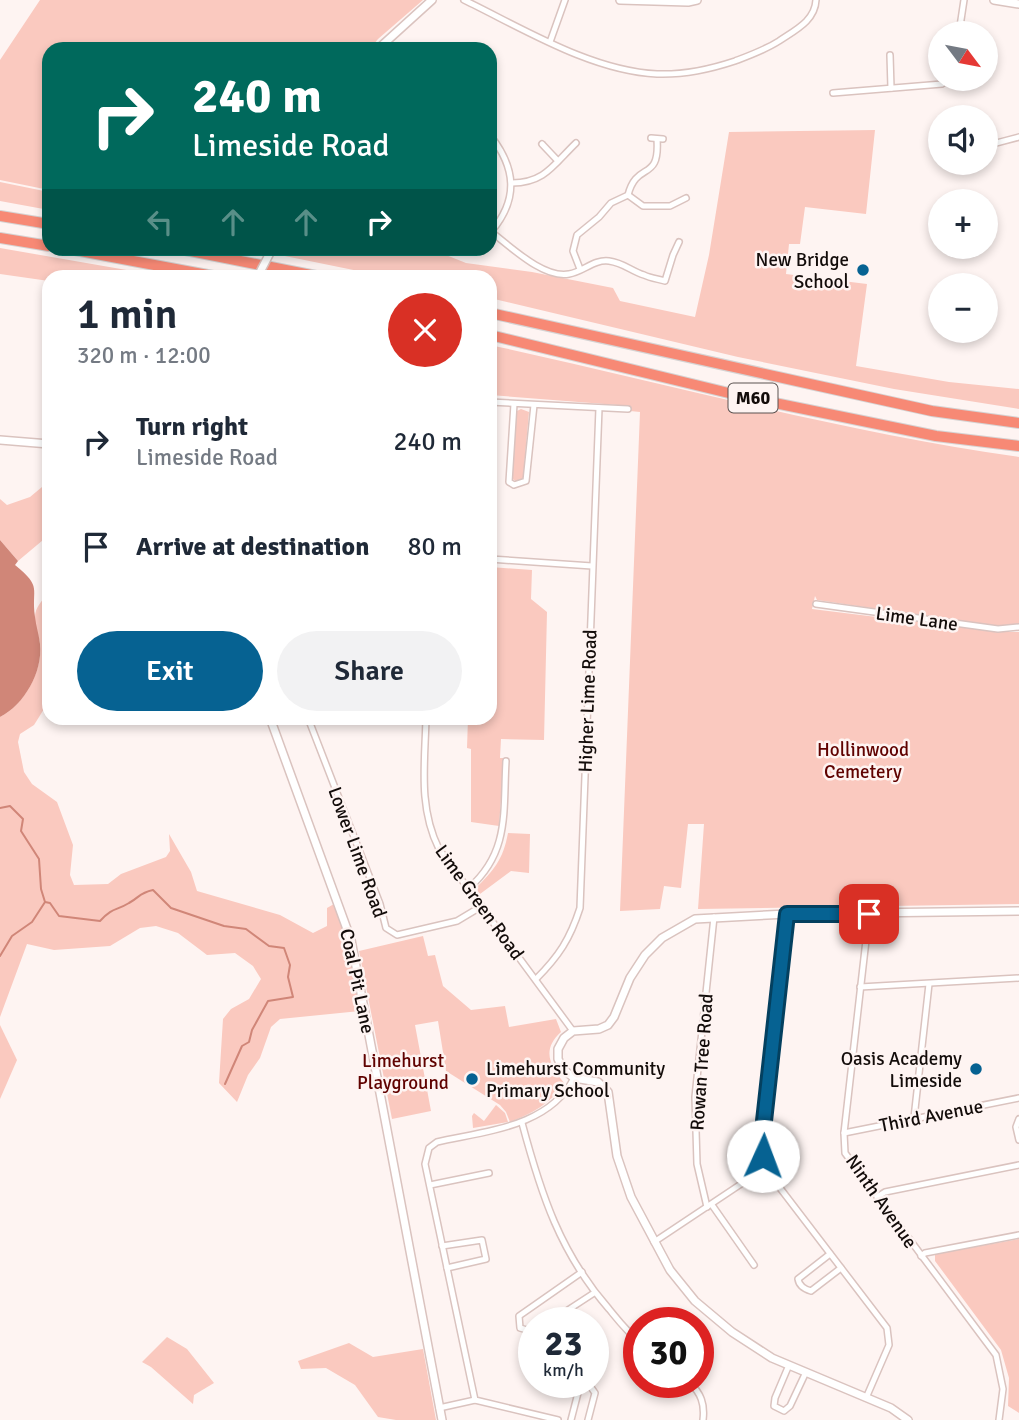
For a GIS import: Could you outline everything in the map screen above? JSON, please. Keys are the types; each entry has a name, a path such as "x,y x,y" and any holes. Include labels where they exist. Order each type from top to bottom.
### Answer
{"highway":[{"path":"0,216 42,224"},
{"path":"0,238 42,245"},
{"path":"107,256 182,270"},
{"path":"215,256 286,270"},
{"name":"M60","path":"497,315 932,411 1019,423"},
{"name":"M60","path":"497,337 741,396 936,436 1019,446"}],"street":[{"path":"386,42 432,0"},
{"path":"464,0 607,66 657,74 712,69 766,49 809,20 816,8 816,0"},
{"path":"550,42 565,0"},
{"path":"622,0 697,0"},
{"path":"961,21 964,0"},
{"path":"995,0 1019,4"},
{"path":"890,55 891,88"},
{"path":"833,93 928,85"},
{"path":"998,143 1019,137"},
{"path":"580,270 573,251 577,235 611,203 628,195 635,177 656,163 657,139"},
{"path":"512,183 528,183 539,179 576,143"},
{"path":"542,144 558,161"},
{"path":"497,146 506,159 512,183 504,214 497,223"},
{"path":"628,195 643,206 677,208 686,198"},
{"path":"497,236 542,270 565,275 598,261 610,261 629,266 643,275 672,283"},
{"path":"665,281 678,245 686,252"},
{"path":"497,403 628,409"},
{"path":"514,404 509,481 514,485 526,481 534,405"},
{"name":"Higher Lime Road","path":"536,979 556,959 572,932 580,908 599,408"},
{"path":"0,440 42,443"},
{"path":"497,559 592,566"},
{"name":"Lime Lane","path":"816,604 998,629 1019,627"},
{"name":"Coal Pit Lane","path":"273,725 351,940 442,1420"},
{"name":"Lower Lime Road","path":"311,725 380,904 386,928 397,935 457,921 482,906"},
{"name":"Lime Green Road","path":"426,725 424,806 427,822 439,849 573,1031"},
{"path":"469,888 482,877 503,836 506,761"},
{"path":"908,1420 891,1408 772,1358 732,1332 695,1301 670,1270 631,1197 617,1156 608,1091 598,1082 573,1078 563,1069 558,1059 558,1049 564,1038 573,1031 598,1029 608,1025 630,978 645,956 662,938 695,919 787,914 1019,911"},
{"path":"787,914 761,1148 767,1171 887,1328 889,1345 866,1398"},
{"name":"Ninth Avenue","path":"869,914 844,1133 845,1153 996,1355 1003,1389 999,1420"},
{"name":"Rowan Tree Road","path":"710,1206 697,1164 695,1097 714,917"},
{"path":"860,987 1019,978"},
{"path":"914,1118 929,984"},
{"path":"475,1400 425,1164 429,1148 438,1142 522,1123 555,1102 568,1089 573,1078"},
{"name":"Third Avenue","path":"844,1133 1019,1098"},
{"path":"1019,1119 1016,1127 1019,1140"},
{"path":"522,1123 540,1189 556,1230 594,1293 623,1324"},
{"path":"654,1242 741,1184 763,1156"},
{"path":"877,1197 884,1192 1019,1165"},
{"path":"430,1185 489,1173"},
{"path":"710,1206 754,1265"},
{"path":"921,1256 1019,1235"},
{"path":"442,1246 482,1240 486,1259 447,1268"},
{"path":"830,1254 798,1279 799,1284 805,1290 811,1291 841,1269"},
{"path":"532,1307 582,1272"},
{"path":"573,1307 594,1293"},
{"path":"789,1365 774,1406 784,1411 790,1406 806,1372"},
{"path":"571,1420 579,1389 588,1383 592,1385 595,1393 588,1420"},
{"path":"701,1398 705,1407 703,1420"},
{"path":"439,1408 475,1400 558,1420"}],"green space":[{"path":"40,0 423,0 376,42 42,42 42,189 0,180 0,60"},
{"path":"875,130 866,214 805,207 800,244 789,244 786,274 867,284 856,366 949,382 1019,389 1019,409 894,389 738,357 497,300 497,270 354,270 285,256 448,256 466,263 532,272 613,288 620,301 695,317 709,255 729,132"},
{"path":"0,182 42,191 42,209 0,201"},
{"path":"0,248 126,270 42,270 42,280 0,274"},
{"name":"Hollinwood Cemetery","path":"497,347 819,421 1019,457 1019,625 994,626 817,600 815,596 812,609 998,632 1019,632 1019,904 698,909 704,824 688,824 681,888 664,886 660,909 620,911 640,412 630,411 630,406 497,396"},
{"path":"521,409 529,412 523,478 517,482 511,478 517,411"},
{"path":"42,487 42,541 18,561 0,540 0,499 7,505 30,497"},
{"path":"497,568 532,570 531,599 547,612 544,740 501,739 500,758 504,758 499,826 471,822 471,749 467,748 468,725 497,725"},
{"path":"42,601 42,712 34,725 20,734 18,742 24,772 32,784 57,802 73,845 70,875 74,885 108,884 121,874 166,857 170,851 169,834 191,872 197,891 280,915 313,933 327,926 327,908 334,904 349,943 360,1011 280,1019 271,1027 260,1058 248,1075 237,1102 219,1083 223,1019 231,1009 249,999 261,979 253,966 235,953 207,955 178,933 156,926 140,928 110,946 54,950 27,944 0,1017 0,717 9,712 24,696 35,676 40,654 35,624"},
{"path":"508,833 530,834 529,873 511,871 480,894 475,889 497,864"},
{"name":"Limehurst Community Primary School","path":"423,936 428,956 435,955 443,986 471,1010 505,1006 509,1027 556,1019 561,1032 551,1045 550,1058 555,1071 565,1084 540,1107 510,1122 500,1105 446,1071 438,1021 415,1025 431,1111 392,1119 359,951"},
{"path":"0,1025 17,1060 0,1099"},
{"path":"496,1105 505,1113 508,1122 473,1128 474,1113 484,1121"},
{"path":"1019,1239 1019,1413 1008,1406 1009,1378 1001,1350 935,1261 935,1254"},
{"path":"167,1337 187,1349 214,1383 194,1395 193,1404 142,1362"},
{"path":"349,1343 373,1357 423,1349 436,1420 378,1417 355,1385 326,1368 301,1369 298,1361"}],"shaded area":[{"path":"0,540 18,561 15,565 33,584 40,655 35,676 24,696 9,712 0,717"}],"waterway":[{"path":"0,808 10,806 23,819 21,831 39,859 41,889 45,902 32,922 12,936 0,956"},
{"path":"45,902 50,903 59,916 100,921 111,911 153,890 171,908 224,926 246,929 269,946 284,948 290,965 288,977 293,997 268,1001 252,1030 249,1042 242,1046 225,1084"}],"place":[{"name":"New Bridge School","path":"863,270"},
{"name":"Oasis Academy Limeside","path":"976,1069"},
{"name":"Limehurst Community Primary School","path":"472,1079"}],"route":[{"path":"763,1156 761,1148 787,914 869,914"}],"park label":[{"name":"Limehurst Playground","path":"403,1071"}]}
